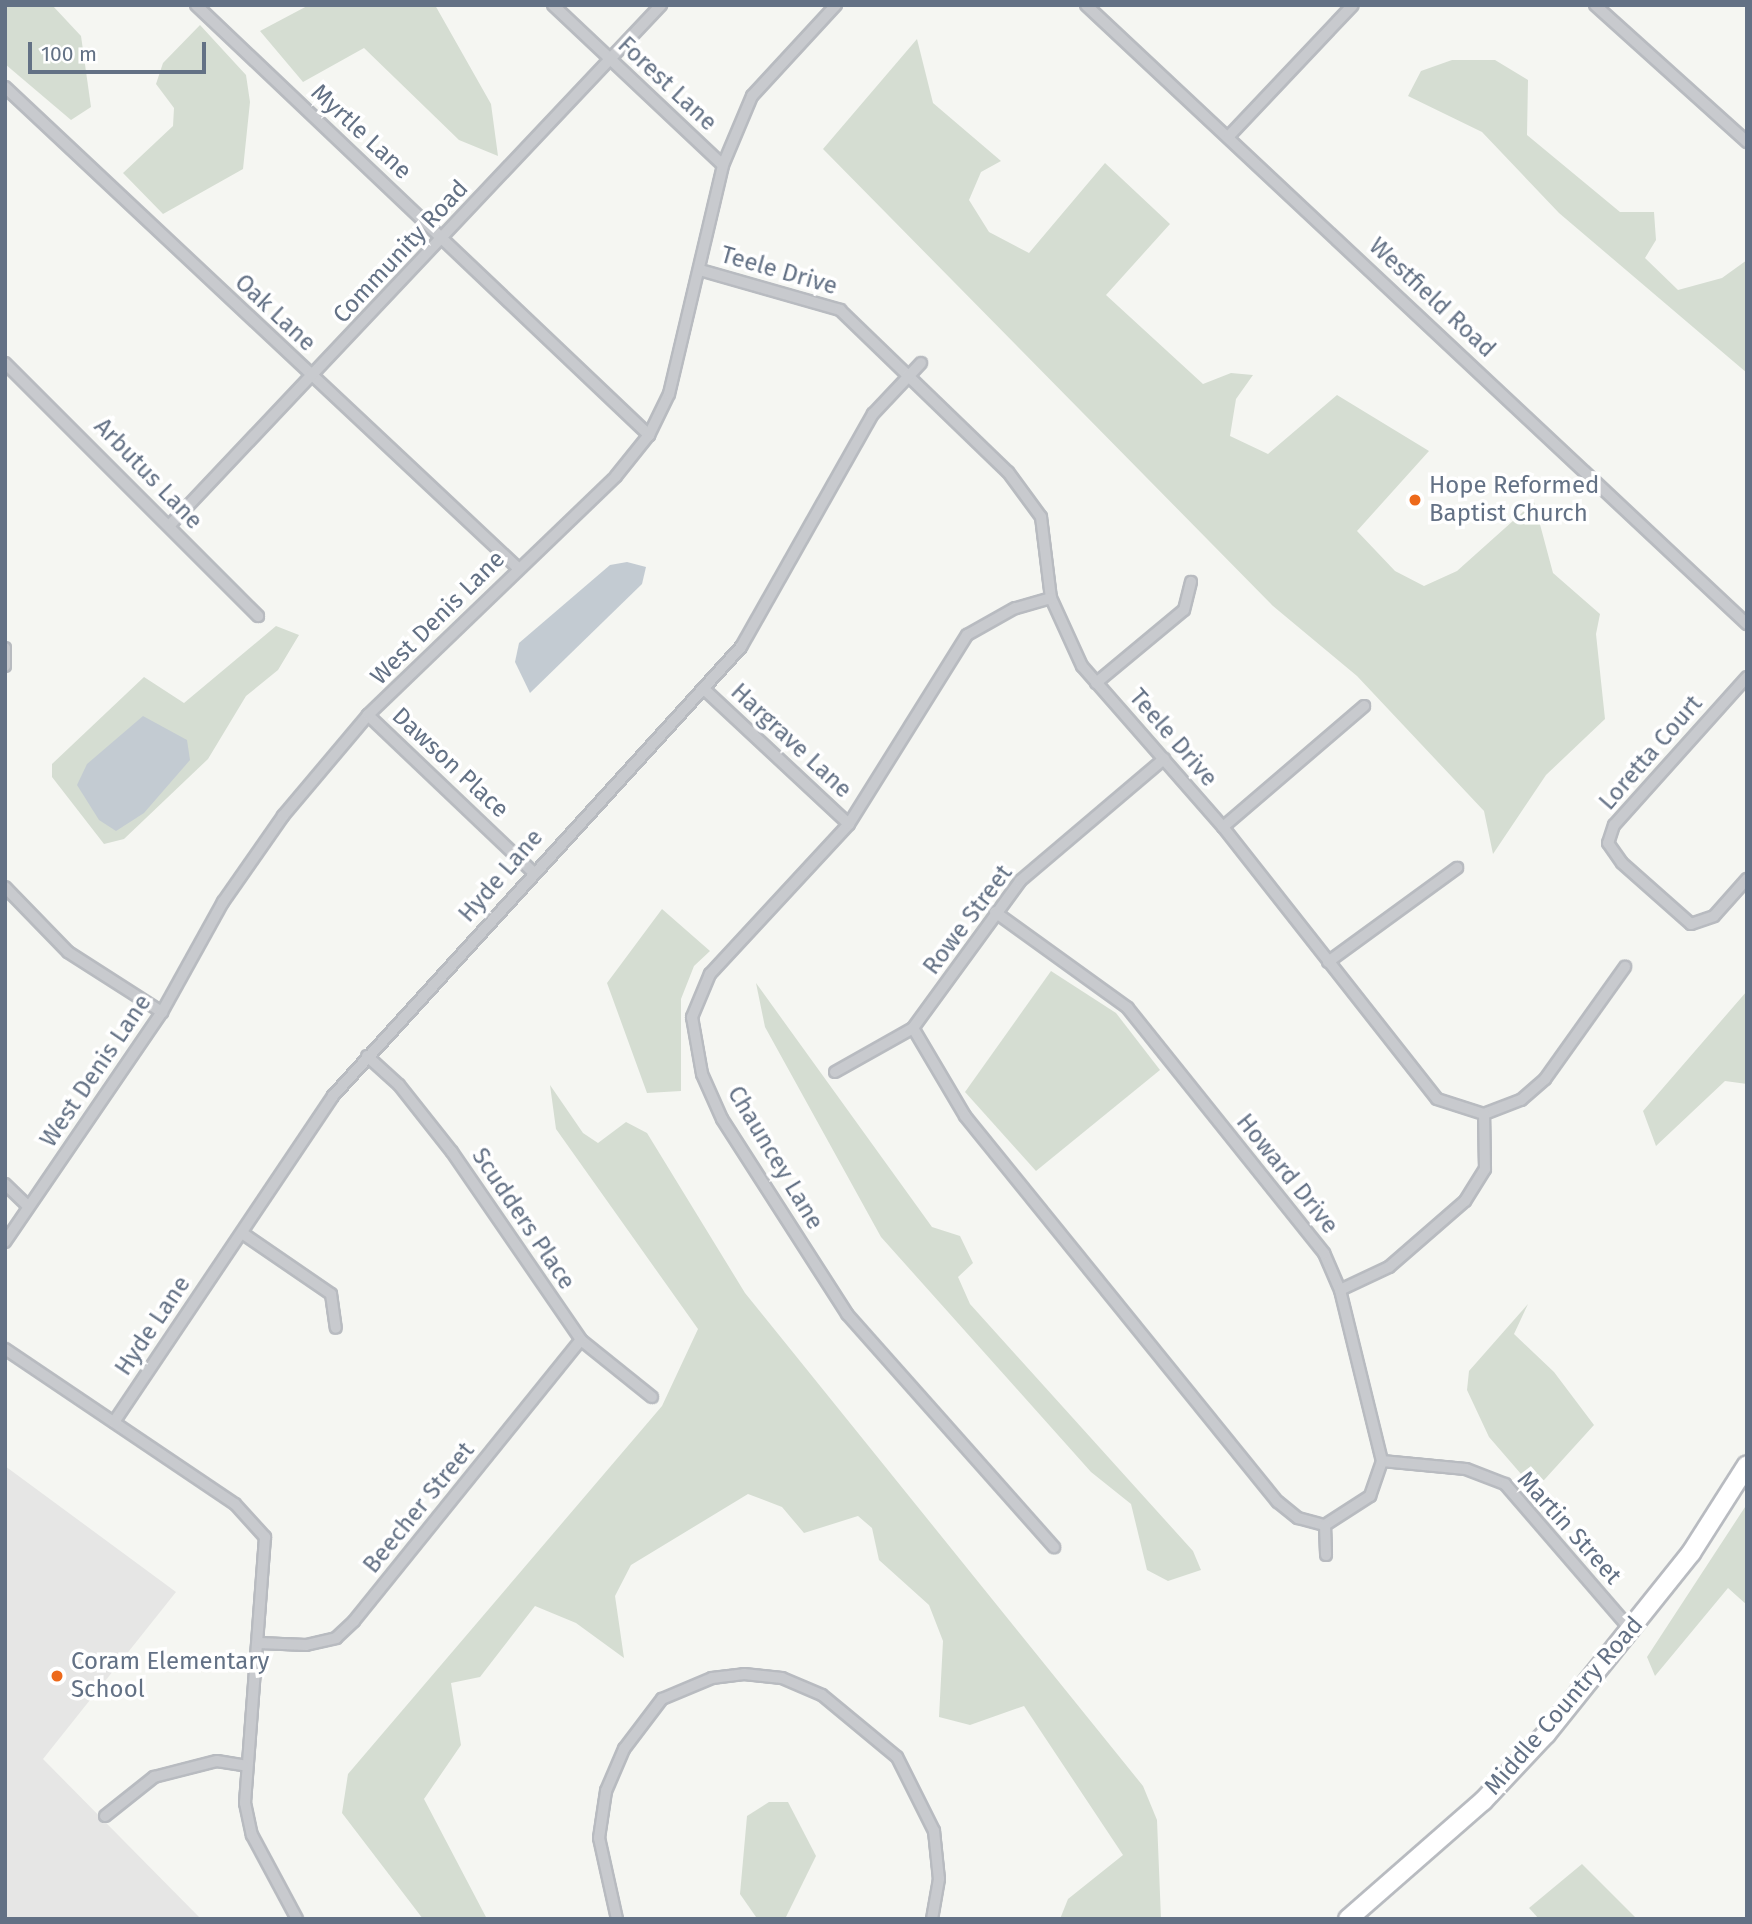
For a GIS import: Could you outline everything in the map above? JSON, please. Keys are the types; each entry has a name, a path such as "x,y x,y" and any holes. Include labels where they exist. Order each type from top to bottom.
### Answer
{"main road":[{"name":"Middle Country Road","path":"1348,1919 1483,1801 1631,1630 1691,1553 1747,1465"}],"street":[{"name":"Myrtle Lane","path":"196,5 649,435"},
{"name":"Forest Lane","path":"553,5 723,165"},
{"name":"Community Road","path":"169,526 443,239 661,5"},
{"name":"West Denis Lane","path":"5,1242 162,1012 223,902 368,715 616,476 649,435 669,394 723,165 752,96 836,5"},
{"name":"Westfield Road","path":"1086,5 1229,136 1747,624"},
{"path":"1229,136 1353,5"},
{"path":"1595,5 1747,142"},
{"name":"Oak Lane","path":"5,87 518,568"},
{"name":"Teele Drive","path":"700,270 840,310 1008,472 1041,517 1051,598 1071,649 1096,683 1223,827 1426,1089 1451,1107 1483,1114"},
{"name":"Arbutus Lane","path":"5,363 258,616"},
{"name":"Hyde Lane","path":"114,1422 367,1056 741,647 873,414 921,363"},
{"path":"1096,683 1184,610 1191,582"},
{"name":"Chauncey Lane","path":"1051,598 1015,608 967,635 849,824 710,974 692,1017 702,1074 722,1119 847,1314 1054,1547"},
{"path":"5,648 5,666"},
{"name":"Loretta Court","path":"1747,677 1614,825 1608,843 1622,863 1691,924 1719,912 1747,879"},
{"name":"Hargrave Lane","path":"704,689 849,824"},
{"path":"1223,827 1364,706"},
{"name":"Dawson Place","path":"368,715 533,872"},
{"name":"Rowe Street","path":"835,1072 913,1028 1020,881 1164,759"},
{"path":"1328,962 1457,868"},
{"path":"5,887 68,953 162,1012"},
{"name":"Howard Drive","path":"995,912 1128,1008 1313,1238 1340,1290 1382,1461"},
{"path":"1340,1290 1390,1267 1465,1201 1485,1169 1483,1114 1521,1100 1545,1079 1625,967"},
{"path":"913,1028 965,1116 1256,1479 1298,1518 1325,1525 1370,1496 1382,1461"},
{"name":"Scudders Place","path":"367,1056 399,1085 452,1152 581,1340 652,1397"},
{"path":"5,1184 28,1206"},
{"path":"243,1233 331,1294 336,1328"},
{"name":"Beecher Street","path":"259,1643 306,1645 336,1638 354,1621 581,1340"},
{"path":"5,1349 235,1504 265,1537 259,1643 243,1765 252,1835 297,1919"},
{"name":"Martin Street","path":"1382,1461 1466,1469 1505,1484 1631,1630"},
{"path":"1325,1525 1326,1555"},
{"path":"617,1919 603,1881 599,1838 606,1791 628,1743 663,1699 712,1678 744,1674 782,1678 822,1695 897,1756 920,1794 935,1837 939,1885 932,1919"},
{"path":"105,1816 154,1777 217,1762 243,1765"}],"shaded area":[{"path":"5,5 52,5 81,36 91,107 71,120 5,64"},
{"path":"309,5 435,5 491,104 498,156 459,140 364,48 303,82 260,31"},
{"path":"200,25 246,75 250,102 243,169 163,214 123,173 173,126 174,108 156,84 163,63"},
{"path":"917,39 933,103 1001,161 981,172 969,200 989,232 1029,253 1105,163 1170,224 1106,295 1203,384 1231,373 1253,375 1236,399 1230,436 1268,454 1337,395 1429,451 1357,531 1395,571 1424,586 1457,571 1534,502 1553,573 1600,614 1596,634 1605,719 1546,775 1493,854 1484,811 1357,676 1273,606 823,149"},
{"path":"1452,60 1495,60 1528,80 1527,135 1620,212 1654,212 1656,240 1645,258 1678,290 1722,278 1747,260 1747,373 1559,213 1482,132 1408,96 1421,71"},
{"path":"627,562 646,567 642,584 530,693 515,662 519,643 610,565"},
{"path":"276,626 299,635 278,670 246,696 208,759 124,839 104,844 52,777 52,764 144,677 184,703"},
{"path":"143,716 187,740 190,760 144,813 116,831 99,820 77,785 87,764"},
{"path":"662,909 710,951 694,966 681,999 681,1091 647,1093 607,983"},
{"path":"1051,971 1116,1013 1160,1070 1036,1171 965,1092"},
{"path":"756,983 932,1227 960,1236 973,1263 958,1277 970,1304 1193,1551 1201,1570 1168,1581 1147,1570 1131,1504 1091,1472 881,1237 765,1027"},
{"path":"1747,991 1747,1084 1725,1081 1656,1146 1643,1111"},
{"path":"550,1085 583,1133 598,1143 626,1122 647,1133 745,1293 1143,1786 1157,1820 1161,1919 1060,1919 1068,1899 1123,1855 1024,1706 970,1725 939,1717 943,1641 929,1605 879,1560 872,1528 858,1516 804,1533 782,1507 748,1494 631,1565 615,1596 624,1658 576,1623 535,1606 480,1677 451,1683 461,1745 424,1799 487,1919 423,1919 342,1813 348,1774 662,1406 698,1329 556,1129"},
{"path":"1528,1304 1514,1334 1554,1372 1594,1425 1535,1490 1489,1437 1467,1390 1469,1371"},
{"name":"Coram Elementary School","path":"5,1466 176,1592 43,1759 201,1919 5,1919"},
{"path":"1747,1504 1747,1605 1728,1588 1655,1676 1647,1657"},
{"path":"769,1802 788,1802 816,1856 785,1919 756,1917 740,1894 747,1816"},
{"path":"1582,1864 1637,1919 1539,1919 1529,1908"}],"place":[{"name":"Hope Reformed Baptist Church","path":"1415,500"},
{"name":"Coram Elementary School","path":"57,1676"}]}
